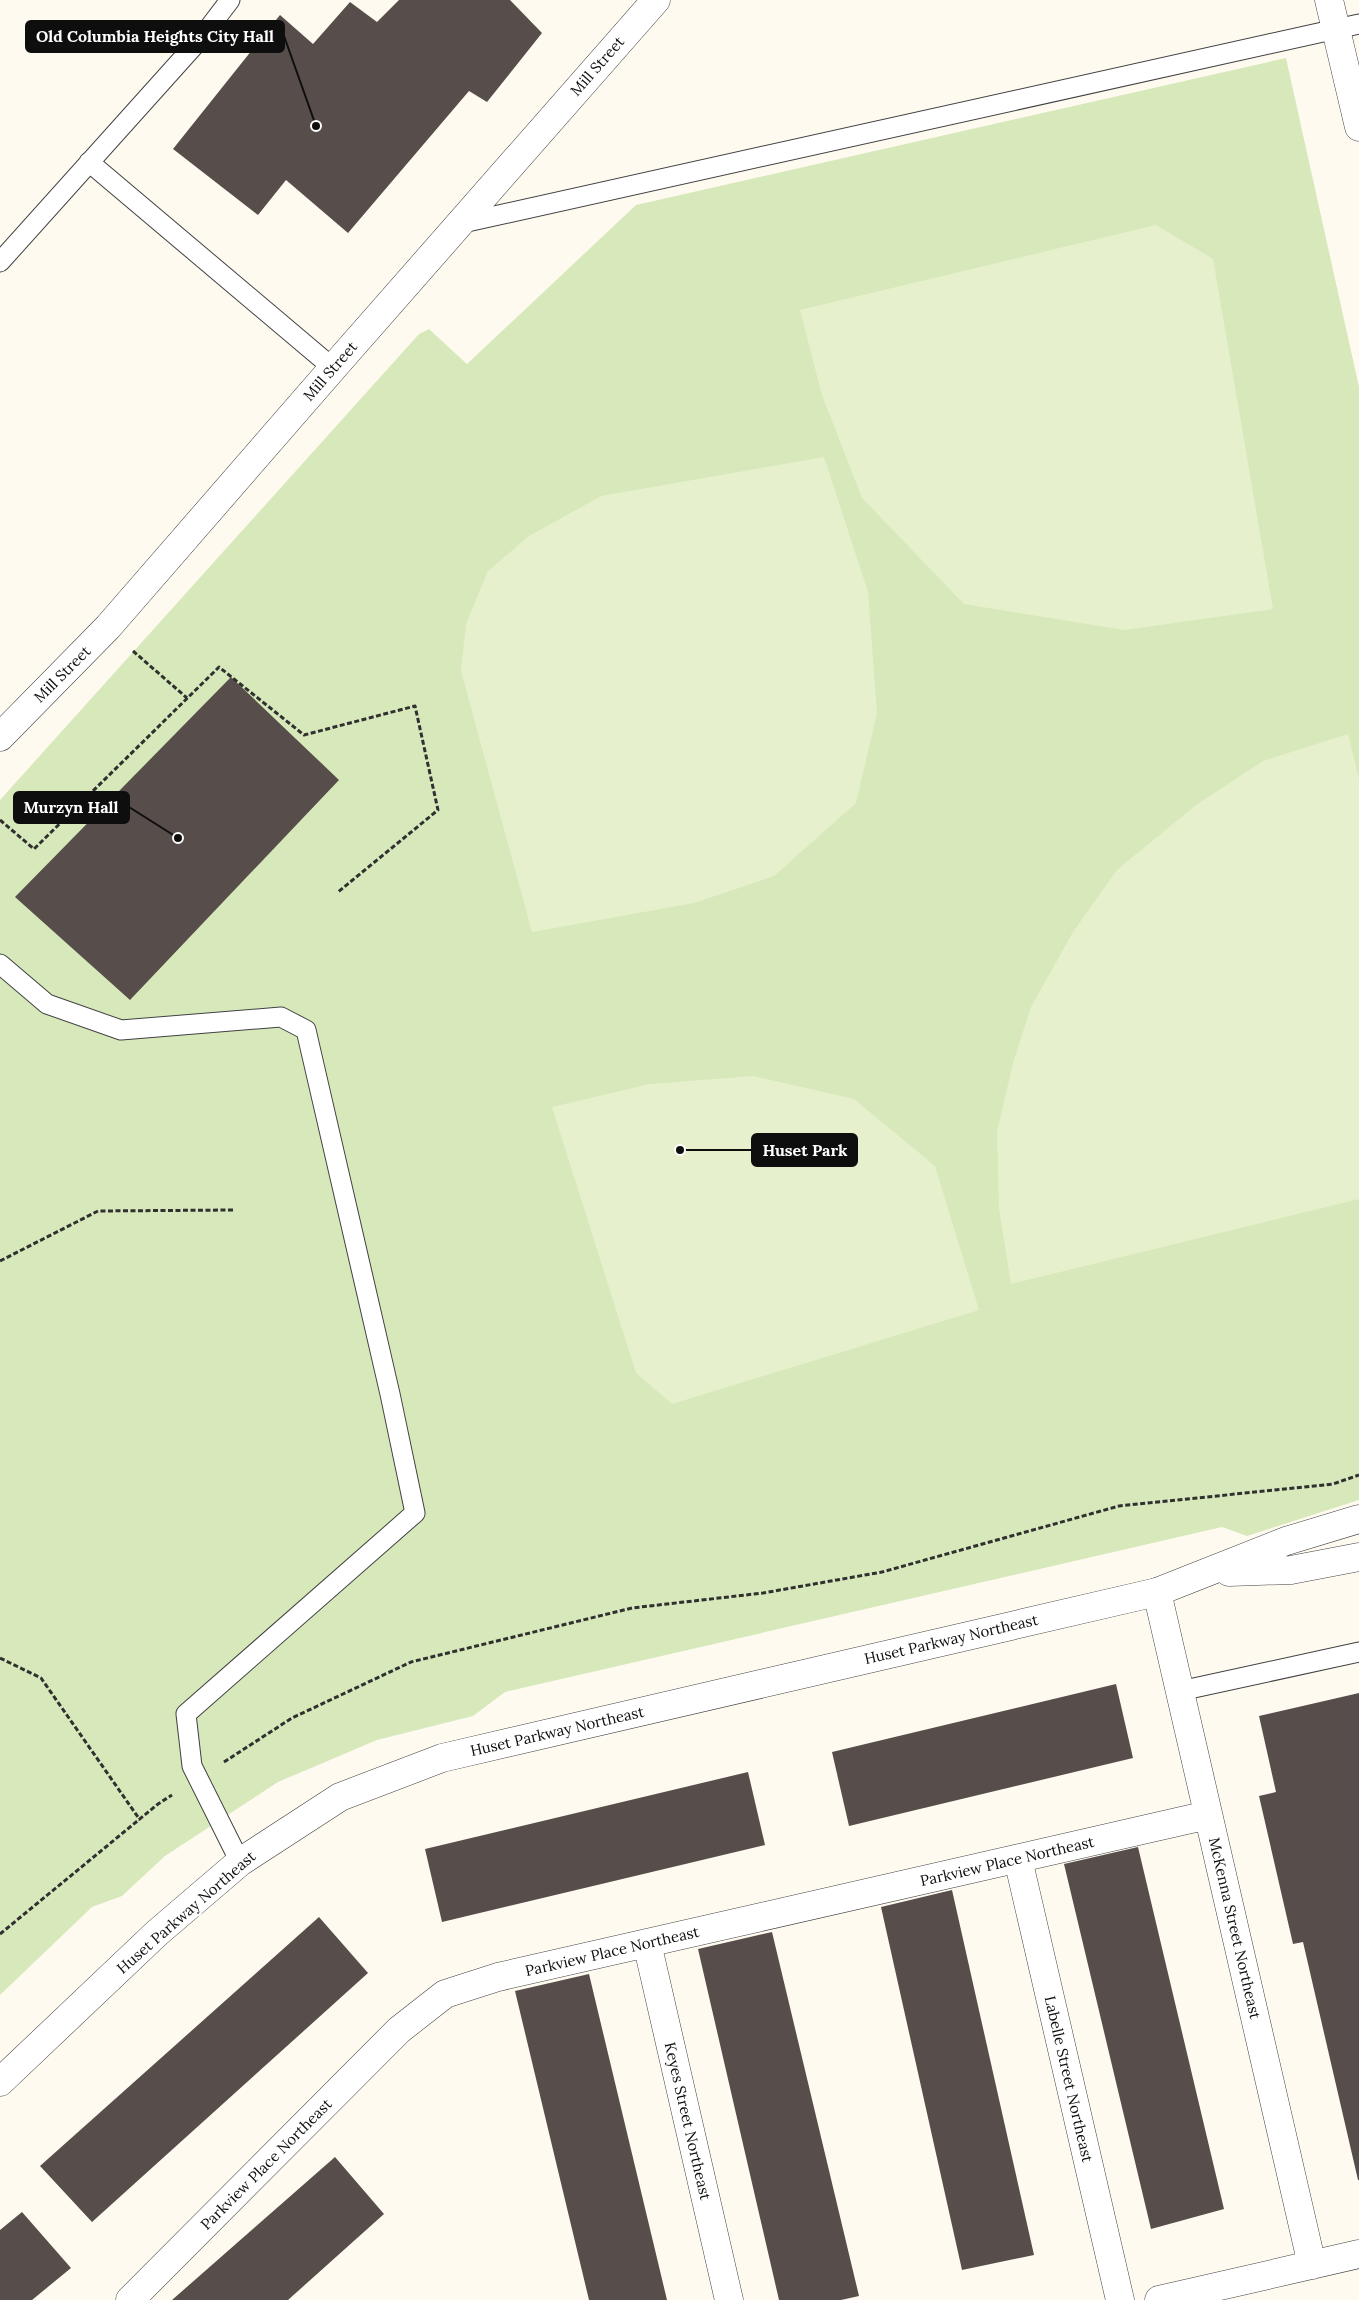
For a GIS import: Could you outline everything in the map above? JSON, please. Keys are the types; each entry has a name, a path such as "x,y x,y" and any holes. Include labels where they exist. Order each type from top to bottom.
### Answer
{"street":[{"name":"Mill Street","path":"0,737 108,628 332,368 656,0"},
{"path":"1328,0 1347,27 1359,128"},
{"name":"Huset Parkway Northeast","path":"0,2082 158,1933 240,1862 340,1798 442,1758 1157,1592 1210,1573 1286,1541 1359,1519"},
{"name":"Huset Parkway Northeast","path":"1210,1573 1291,1570 1359,1557"},
{"name":"McKenna Street Northeast","path":"1157,1592 1312,2265"},
{"name":"Parkview Place Northeast","path":"130,2300 399,2030 445,1994 498,1977 1208,1815"},
{"name":"Labelle Street Northeast","path":"1018,1859 1120,2300"},
{"name":"Keyes Street Northeast","path":"647,1943 729,2300"},
{"path":"1159,2300 1359,2254"}],"lane":[{"path":"0,262 202,37 230,0"},
{"path":"458,224 1347,27"},
{"path":"89,162 332,368"},
{"path":"0,964 47,1004 122,1030 281,1017 306,1030 390,1394 415,1513 186,1714 192,1766 240,1862"},
{"path":"1180,1690 1359,1652"}],"path":[{"path":"108,628 187,698"},
{"path":"0,820 34,848 219,667 304,735 415,706 438,810 338,892"},
{"path":"0,1261 98,1211 233,1210"},
{"path":"230,1758 292,1718 410,1662 632,1608 764,1593 882,1572 1119,1506 1333,1484 1359,1475"},
{"path":"0,1658 41,1678 140,1820"},
{"path":"0,1934 158,1804"}],"green space":[{"path":"1286,58 1359,387 1359,1500 1247,1536 1222,1527 505,1692 473,1716 377,1740 278,1782 165,1856 122,1896 92,1907 0,1995 0,800 419,334 429,329 467,364 636,205"},
{"path":"1156,225 1213,259 1273,609 1124,630 964,604 862,498 822,395 800,310"},
{"path":"824,457 868,592 877,713 856,803 774,876 694,903 532,932 461,671 466,624 488,571 529,536 601,496"},
{"path":"1348,734 1359,779 1359,1199 1011,1284 999,1208 997,1132 1013,1063 1031,1007 1073,932 1117,870 1196,805 1263,761"},
{"path":"753,1076 854,1099 935,1166 979,1310 672,1404 636,1373 552,1107 650,1084"}],"building":[{"path":"399,0 510,0 542,33 487,102 469,91 348,233 286,180 258,215 173,149 280,15 313,44 350,2 377,22"},
{"path":"231,677 339,780 130,1000 15,897"},
{"path":"1116,1684 1133,1758 849,1826 832,1752"},
{"path":"1359,1693 1358,2180 1303,1942 1293,1944 1259,1796 1276,1792 1259,1716"},
{"path":"748,1772 765,1845 442,1922 425,1849"},
{"path":"1138,1847 1224,2209 1151,2229 1064,1864"},
{"path":"952,1890 1034,2255 962,2270 881,1907"},
{"path":"319,1917 368,1973 92,2222 40,2166"},
{"path":"772,1932 859,2296 841,2300 779,2300 698,1949"},
{"path":"589,1974 667,2300 589,2300 515,1991"},
{"path":"335,2157 384,2214 288,2300 172,2300"},
{"path":"22,2212 71,2268 32,2300 0,2300 0,2230"}],"place":[{"name":"Old Columbia Heights City Hall","path":"316,126"},
{"name":"Murzyn Hall","path":"178,838"},
{"name":"Huset Park","path":"680,1150"}]}
